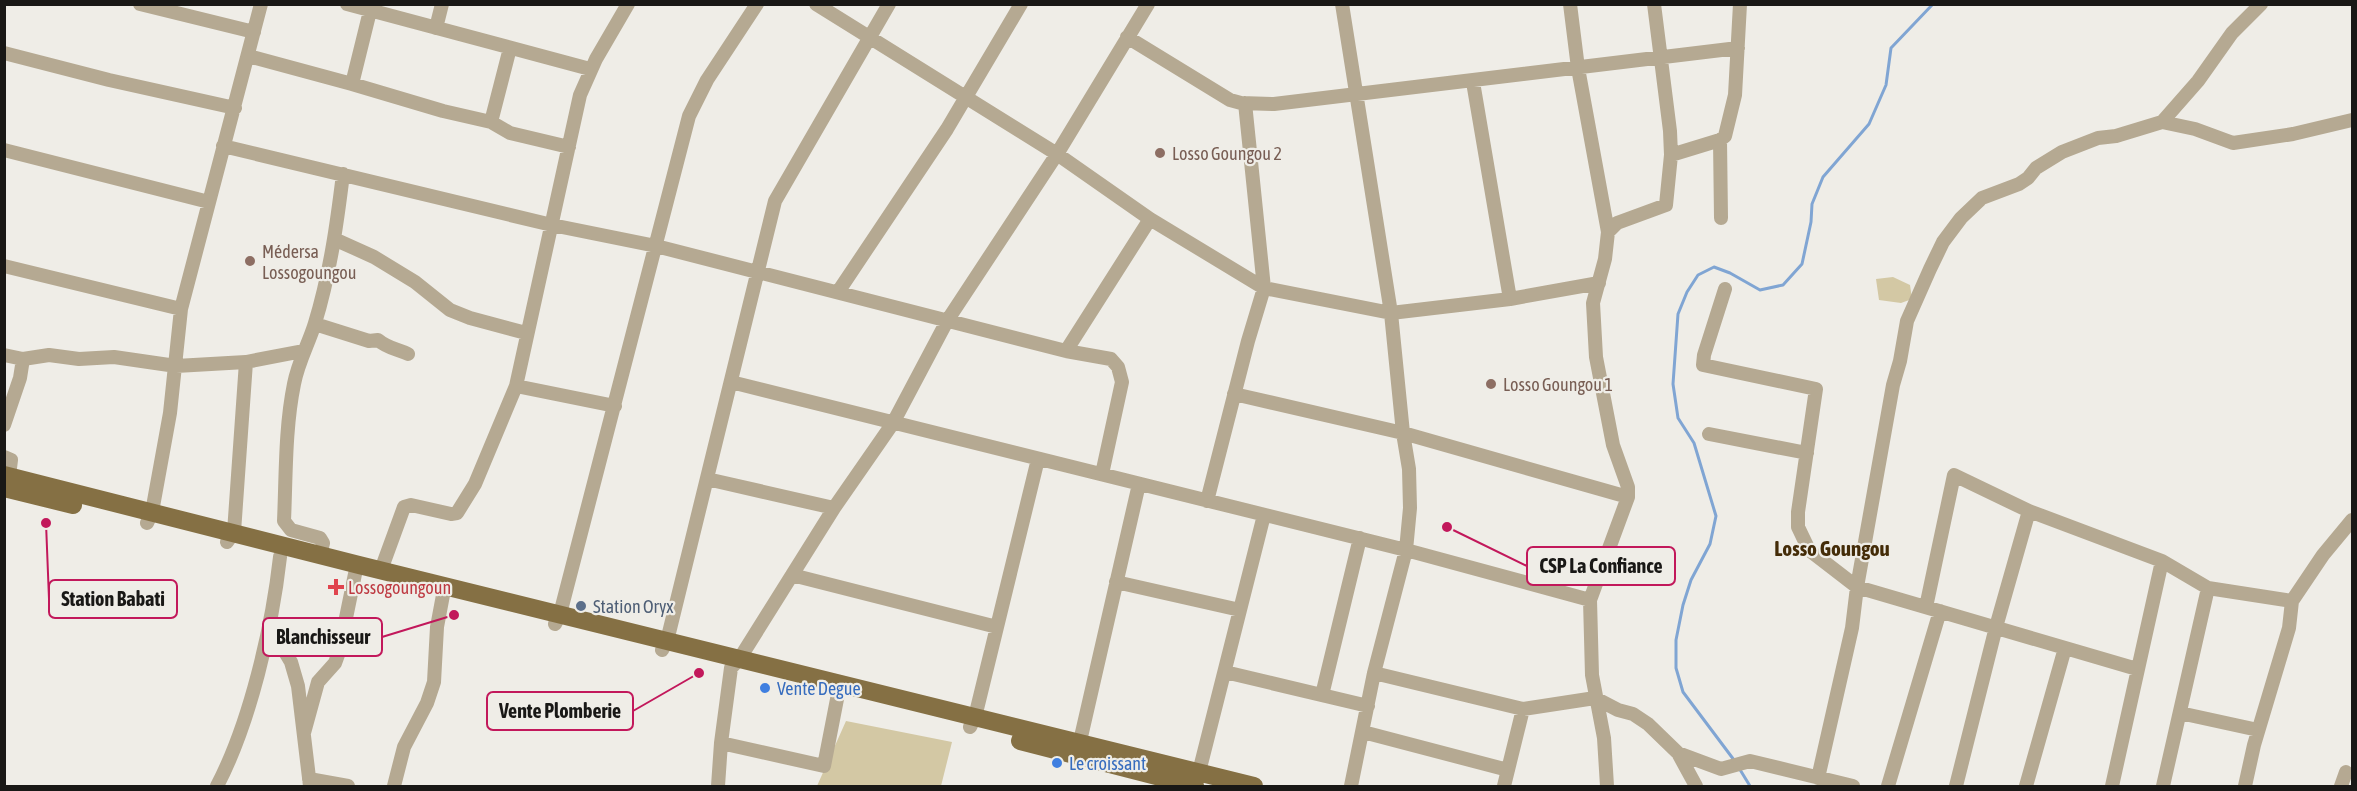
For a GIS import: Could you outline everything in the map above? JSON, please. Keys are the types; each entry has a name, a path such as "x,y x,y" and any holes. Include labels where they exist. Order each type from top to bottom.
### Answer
{"main road":[{"path":"6,479 231,537 320,555 357,570 443,595 558,619"},
{"path":"231,537 280,557 357,570 381,570 558,619 1197,779 1254,786"},
{"path":"735,663 838,694 973,722"}],"street":[{"path":"140,4 254,33"},
{"path":"149,517 176,366 182,309 261,4"},
{"path":"347,4 590,69"},
{"path":"436,28 442,4"},
{"path":"381,570 405,505 451,514 460,510 475,484 516,386 580,95 590,69 628,4"},
{"path":"558,619 689,116 695,101 757,4"},
{"path":"816,4 1057,154 1150,219 1264,288 1391,313 1509,299 1599,283"},
{"path":"664,646 775,201 889,4"},
{"path":"838,292 938,143 1021,4"},
{"path":"718,786 721,743 735,663 834,508 893,423 947,321 1057,154 1148,4"},
{"path":"1342,4 1391,313 1403,433 1409,469 1410,508 1406,550 1374,673 1351,786"},
{"path":"1570,4 1578,69 1608,232 1593,303 1596,357 1613,445 1628,487 1628,496 1590,600 1592,675 1604,738 1607,786"},
{"path":"1608,232 1617,223 1666,205 1671,155 1667,102 1659,58 1654,4"},
{"path":"1671,155 1720,140 1725,136 1735,95 1740,4"},
{"path":"2162,122 2198,81 2232,33 2261,4"},
{"path":"352,84 370,11"},
{"path":"1127,37 1215,93 1230,100 1274,105 1738,48"},
{"path":"490,122 510,48"},
{"path":"4,52 109,80 235,108"},
{"path":"248,56 490,122 510,133 569,147"},
{"path":"1473,82 1509,299"},
{"path":"1207,501 1264,288 1245,103"},
{"path":"1818,778 1852,628 1857,586 1907,321 1943,242 1961,218 1982,198 2019,184 2036,168 2062,152 2098,138 2116,136 2162,122 2195,129 2232,143 2293,134 2352,120"},
{"path":"1720,140 1721,218"},
{"path":"223,146 552,225 656,246 1065,351 1112,359 1121,374 1122,386 1102,474"},
{"path":"4,150 209,202"},
{"path":"320,555 323,543 320,538 291,530 284,521 290,416 294,383 303,351 315,324 334,239 343,174"},
{"path":"1065,351 1150,219"},
{"path":"334,239 374,257 415,282 450,309 470,318 526,333"},
{"path":"4,266 182,309"},
{"path":"1725,289 1704,355 1703,365 1816,389 1798,512 1798,527 1809,550 1857,586 2137,669"},
{"path":"315,324 369,341 378,340 387,347 408,354"},
{"path":"4,355 23,358 49,355 79,359 114,357 176,366 246,362 303,351"},
{"path":"4,425 20,378 23,358"},
{"path":"231,537 246,362"},
{"path":"731,382 1360,538 1590,600"},
{"path":"516,386 615,406"},
{"path":"1234,394 1403,433 1628,496"},
{"path":"1709,434 1807,453"},
{"path":"4,457 11,460 6,479"},
{"path":"973,722 1038,459"},
{"path":"1888,786 1933,609 1954,475 2029,511 2162,561 2208,588 2292,601"},
{"path":"707,479 834,508"},
{"path":"1078,749 1139,484"},
{"path":"1956,786 1996,627 2029,511"},
{"path":"1197,779 1264,515"},
{"path":"2246,786 2258,730 2289,628 2292,601 2352,520"},
{"path":"1322,695 1360,538"},
{"path":"217,786 231,759 269,625 280,557"},
{"path":"2112,786 2162,561"},
{"path":"304,733 318,682 335,663 339,652 357,570"},
{"path":"792,575 997,627"},
{"path":"1116,582 1240,610"},
{"path":"2163,786 2208,588"},
{"path":"394,786 404,747 427,703 434,682 437,627 443,595"},
{"path":"269,625 291,662 298,686 310,783 348,786"},
{"path":"2026,786 2065,648"},
{"path":"1224,672 1368,706"},
{"path":"1374,673 1523,709 1595,698 1643,720 1678,753 1696,786"},
{"path":"721,743 824,766 838,694"},
{"path":"1504,786 1523,709"},
{"path":"2180,713 2258,730"},
{"path":"1363,732 1508,770"},
{"path":"1678,753 1721,769 1750,761 1853,786"},
{"path":"2341,786 2346,771"}],"shaded area":[{"path":"1893,277 1910,285 1912,299 1901,303 1879,300 1876,279"},
{"path":"846,721 952,742 941,786 817,786"}],"waterway":[{"path":"1734,760 1683,692 1676,668 1676,640 1683,605 1691,580 1710,544 1716,516 1694,443 1678,418 1673,384 1678,314 1687,292 1698,275 1714,267 1760,290 1783,285 1802,264 1811,222 1812,204 1823,177 1869,124 1886,85 1891,48 1933,4"},
{"path":"1739,768 1750,786"}],"place":[{"name":"Losso Goungou 2","path":"1160,153"},
{"name":"Médersa Lossogoungou","path":"250,261"},
{"name":"Losso Goungou 1","path":"1491,384"},
{"name":"Station Babati","path":"46,523"},
{"name":"CSP La Confiance","path":"1447,527"},
{"name":"Lossogoungoun","path":"336,587"},
{"name":"Station Oryx","path":"581,606"},
{"name":"Blanchisseur","path":"454,615"},
{"name":"Vente Plomberie","path":"699,673"},
{"name":"Vente Degue","path":"765,688"},
{"name":"Le croissant","path":"1057,763"}],"district":[{"name":"Losso Goungou","path":"1832,548"}]}
